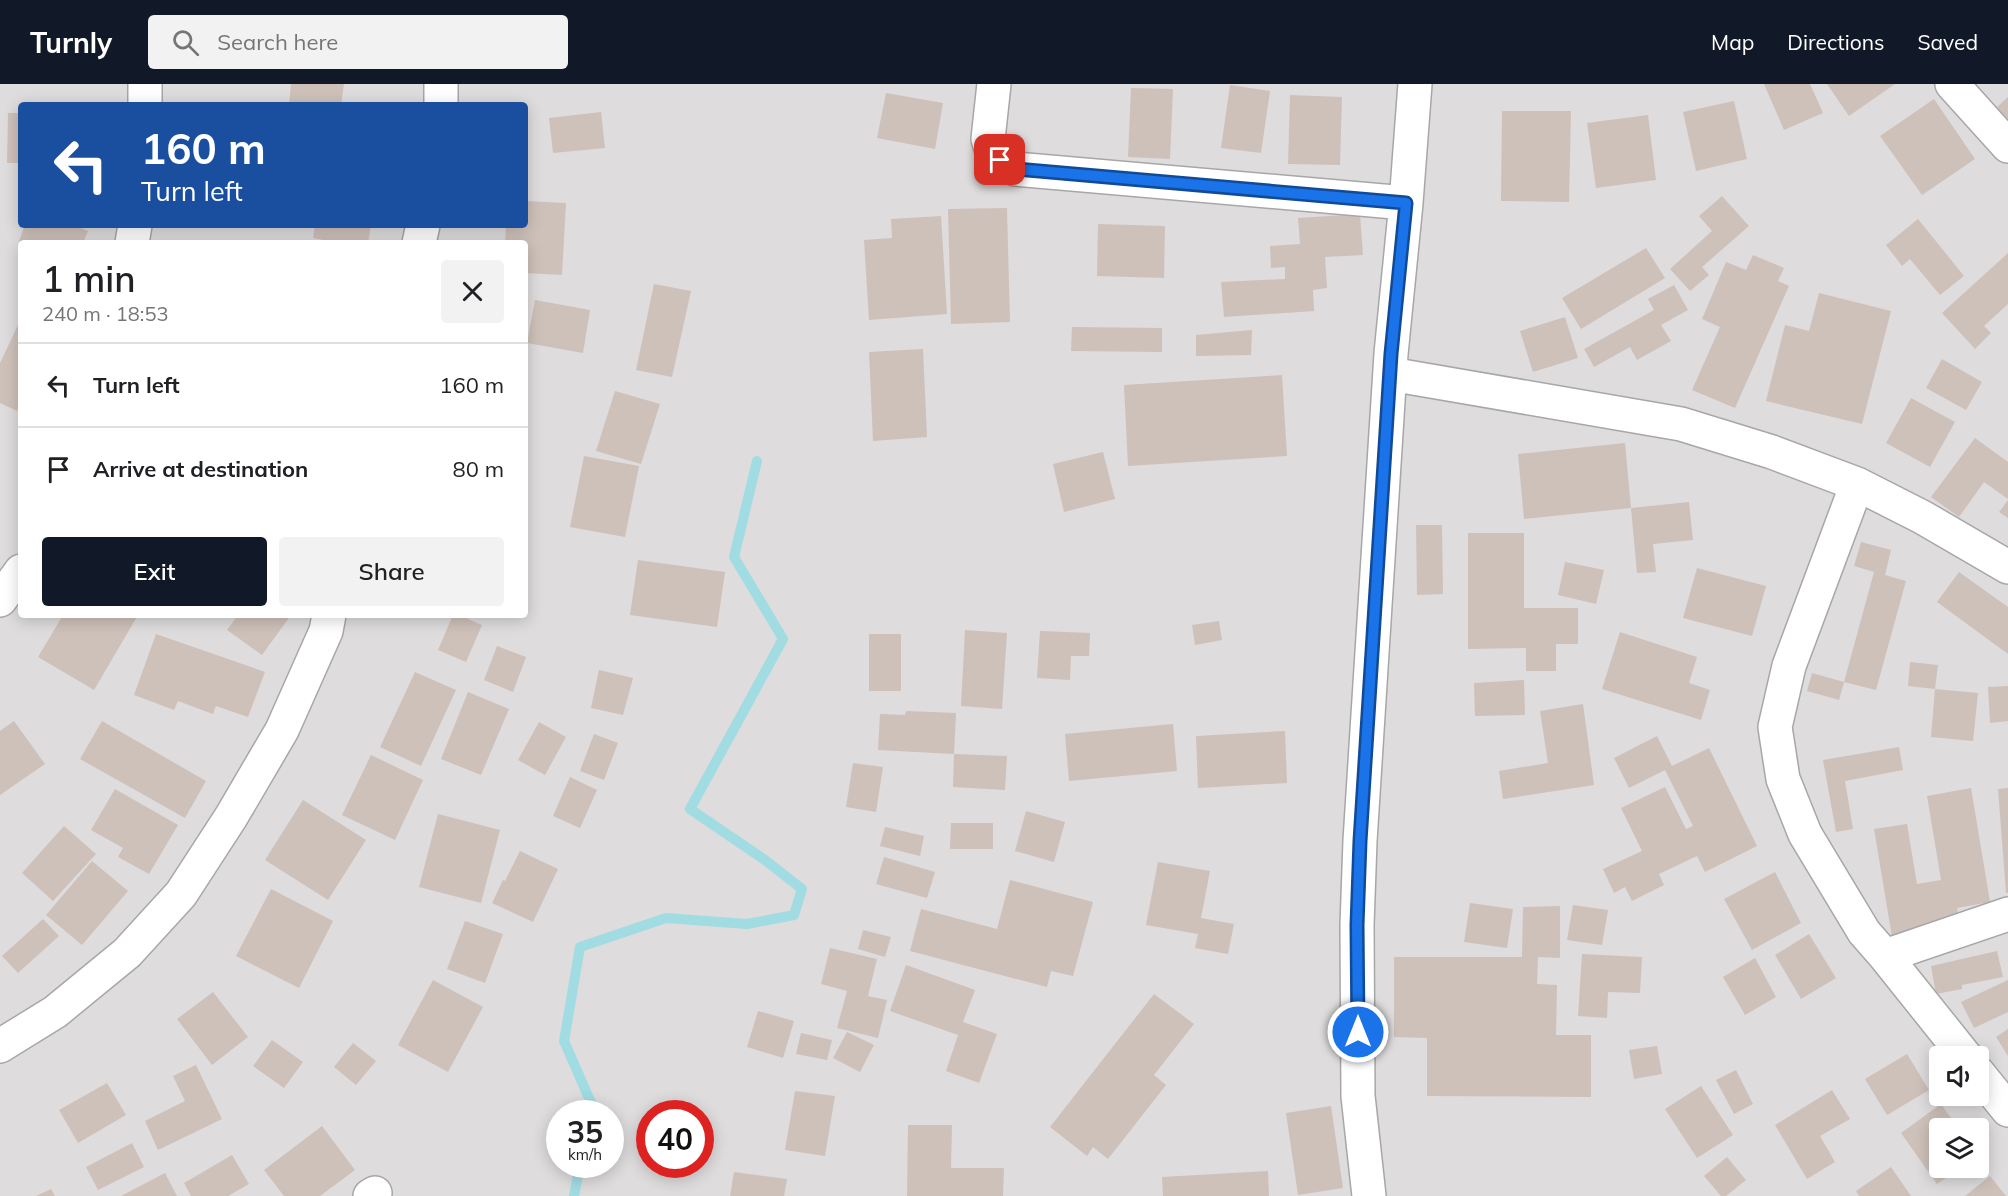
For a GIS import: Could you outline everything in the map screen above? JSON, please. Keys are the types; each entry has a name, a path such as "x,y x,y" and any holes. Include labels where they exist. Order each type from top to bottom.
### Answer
{"street":[{"path":"145,102 146,84"},
{"path":"441,84 441,102"},
{"path":"994,84 988,139 993,154 1015,169 1406,203"},
{"path":"1369,1196 1358,1096 1357,925 1360,841 1390,374 1415,84"},
{"path":"1952,84 2008,146"},
{"path":"1390,374 1681,424 1772,452 1857,484 1922,517 2008,567"},
{"path":"1857,484 1789,666 1775,727 1783,779 1805,834 1864,932 1957,1046"},
{"path":"0,600 18,576"},
{"path":"0,1046 55,1011 126,953 181,894 231,817 282,730 326,631 328,618"},
{"path":"1885,956 2008,914"},
{"path":"1989,1087 2008,1110"}],"shaded area":[{"path":"0,84 2008,84 2008,1196 0,1196"}],"building":[{"path":"291,84 344,84 341,102 289,102"},
{"path":"1764,84 1810,84 1823,113 1784,130"},
{"path":"1827,84 1895,84 1849,116"},
{"path":"1230,85 1270,91 1261,153 1221,148"},
{"path":"1131,88 1173,89 1170,159 1128,157"},
{"path":"886,93 943,103 935,149 877,138"},
{"path":"1290,95 1342,97 1340,165 1288,164"},
{"path":"2008,97 2008,120 1997,107"},
{"path":"1934,99 1975,159 1922,195 1880,136"},
{"path":"1734,101 1747,159 1696,171 1683,112"},
{"path":"1502,111 1571,111 1569,202 1501,201"},
{"path":"601,112 605,148 553,153 549,118"},
{"path":"8,113 18,113 18,163 7,163"},
{"path":"1648,115 1656,180 1596,188 1587,123"},
{"path":"1722,196 1749,226 1702,267 1709,275 1690,291 1670,269 1712,231 1699,216"},
{"path":"528,201 566,203 562,275 528,273 528,240 505,240 506,228 528,228"},
{"path":"1007,208 1010,322 951,324 948,209"},
{"path":"1360,214 1363,255 1325,257 1327,288 1313,290 1314,311 1224,317 1221,282 1285,279 1285,267 1271,268 1270,246 1300,244 1298,218"},
{"path":"941,216 947,314 869,320 864,240 892,238 891,219"},
{"path":"1918,219 1964,276 1940,295 1910,259 1902,266 1886,245"},
{"path":"1098,224 1165,226 1164,278 1097,276"},
{"path":"24,228 80,228 88,231 84,240 19,240"},
{"path":"315,228 370,228 368,240 313,238"},
{"path":"1646,248 1665,278 1581,329 1562,298"},
{"path":"2008,253 2008,304 1984,326 1991,333 1975,349 1942,313"},
{"path":"1753,255 1784,268 1778,281 1789,286 1735,408 1692,390 1720,327 1702,319 1726,262 1746,270"},
{"path":"654,284 691,291 672,377 636,370"},
{"path":"1674,285 1688,310 1661,325 1671,341 1637,360 1630,347 1594,367 1584,349 1654,310 1648,299"},
{"path":"1819,293 1891,311 1862,424 1766,401 1785,325 1809,331"},
{"path":"535,300 590,310 583,353 528,343"},
{"path":"1565,317 1578,358 1533,372 1520,331"},
{"path":"18,325 17,411 0,403 0,363"},
{"path":"1072,327 1162,328 1162,352 1071,351"},
{"path":"1252,330 1251,355 1196,356 1196,335"},
{"path":"923,349 927,437 873,441 869,352"},
{"path":"1942,359 1982,382 1966,410 1926,388"},
{"path":"1282,375 1287,456 1128,466 1124,385"},
{"path":"615,391 660,404 641,464 596,451"},
{"path":"1911,398 1955,422 1930,467 1886,443"},
{"path":"1975,438 2008,462 2008,499 1984,482 1959,517 1931,497"},
{"path":"1625,443 1631,508 1524,519 1518,454"},
{"path":"1103,452 1115,499 1064,512 1053,464"},
{"path":"584,456 639,466 625,537 570,527"},
{"path":"2008,500 2008,518 1999,512"},
{"path":"1689,502 1693,540 1653,544 1656,572 1637,573 1631,508"},
{"path":"1416,525 1442,525 1443,594 1417,595"},
{"path":"1468,533 1524,533 1524,608 1578,608 1578,644 1556,644 1556,671 1526,671 1526,648 1468,649"},
{"path":"1861,542 1891,550 1885,575 1906,581 1876,690 1844,682 1874,572 1854,566"},
{"path":"638,560 725,572 717,627 630,615"},
{"path":"1565,562 1604,570 1596,604 1558,595"},
{"path":"1697,568 1766,586 1752,636 1683,618"},
{"path":"1959,572 2008,607 2008,654 1937,602"},
{"path":"61,618 136,618 94,690 38,657"},
{"path":"236,618 289,618 262,655 227,630"},
{"path":"452,618 466,618 482,625 466,662 438,650"},
{"path":"1219,621 1222,640 1195,645 1192,625"},
{"path":"965,630 1007,633 1002,709 961,706"},
{"path":"1040,631 1090,633 1089,656 1071,656 1070,680 1037,678"},
{"path":"1620,632 1697,657 1689,683 1710,690 1701,720 1602,689"},
{"path":"156,634 265,672 248,717 216,706 213,714 178,701 174,710 134,695"},
{"path":"869,634 901,634 901,691 869,691"},
{"path":"497,646 526,657 513,692 484,680"},
{"path":"1910,662 1938,665 1935,689 1908,686"},
{"path":"599,670 633,678 623,715 591,708"},
{"path":"415,672 456,690 421,766 380,747"},
{"path":"1812,673 1844,682 1839,700 1807,691"},
{"path":"1524,680 1525,715 1475,716 1474,683"},
{"path":"2008,686 2008,721 1990,723 1988,687"},
{"path":"1935,689 1978,693 1973,741 1931,737"},
{"path":"468,692 509,709 481,775 441,759"},
{"path":"1583,704 1594,785 1503,799 1499,771 1548,763 1540,711"},
{"path":"906,711 956,713 954,754 878,750 880,714 905,715"},
{"path":"14,721 45,764 0,795 0,731"},
{"path":"102,721 206,781 185,818 80,759"},
{"path":"539,722 566,737 545,775 518,760"},
{"path":"1173,724 1177,771 1069,781 1065,734"},
{"path":"1285,731 1287,783 1198,788 1196,736"},
{"path":"594,734 618,743 604,780 580,771"},
{"path":"1657,736 1672,766 1709,748 1757,846 1705,872 1697,856 1659,874 1664,885 1632,901 1625,887 1614,893 1603,869 1642,851 1621,808 1665,787 1686,829 1693,826 1665,770 1629,788 1614,758"},
{"path":"1899,747 1903,770 1845,781 1853,829 1836,832 1823,760"},
{"path":"954,754 1007,756 1005,790 953,787"},
{"path":"371,755 423,780 395,840 342,815"},
{"path":"853,763 883,767 876,812 846,807"},
{"path":"570,777 597,790 580,828 553,816"},
{"path":"1971,788 1990,902 1957,908 1960,925 1892,937 1874,829 1907,824 1917,884 1941,880 1927,796"},
{"path":"2008,788 2008,893 2006,893 1998,789"},
{"path":"115,789 178,825 149,874 118,857 123,848 91,830"},
{"path":"303,800 366,840 328,900 265,860"},
{"path":"1026,811 1065,822 1054,862 1015,851"},
{"path":"438,814 500,830 481,903 419,887"},
{"path":"951,823 993,823 993,849 950,849"},
{"path":"64,826 96,854 53,901 22,873"},
{"path":"885,827 924,836 920,856 880,846"},
{"path":"520,851 558,869 533,922 492,903"},
{"path":"884,857 935,872 927,898 876,884"},
{"path":"92,861 128,891 82,945 46,915"},
{"path":"1158,862 1210,871 1201,918 1234,924 1228,954 1195,948 1198,934 1146,925"},
{"path":"1775,872 1801,923 1752,950 1724,899"},
{"path":"1010,880 1093,902 1073,976 1051,971 1047,987 910,951 921,909 997,929"},
{"path":"271,889 333,921 299,988 236,956"},
{"path":"1470,903 1513,909 1507,948 1464,942"},
{"path":"1573,905 1608,910 1602,945 1567,940"},
{"path":"1560,906 1560,958 1538,957 1537,984 1557,985 1556,1035 1591,1035 1591,1097 1427,1096 1427,1038 1394,1037 1394,957 1522,957 1523,907"},
{"path":"43,919 59,936 18,973 2,956"},
{"path":"465,921 503,934 485,983 447,969"},
{"path":"863,930 891,937 885,957 858,949"},
{"path":"1809,934 1836,978 1801,999 1775,955"},
{"path":"830,948 877,959 868,996 887,1000 878,1038 837,1028 847,991 821,984"},
{"path":"1997,951 2003,977 1962,985 1962,989 1936,994 1931,966"},
{"path":"1582,954 1642,957 1640,993 1608,992 1607,1018 1578,1016"},
{"path":"1755,958 1776,997 1745,1015 1723,977"},
{"path":"906,965 975,990 963,1022 997,1034 979,1083 946,1071 958,1035 890,1011"},
{"path":"433,980 483,1007 448,1072 398,1045"},
{"path":"2008,980 2008,1012 1974,1028 1961,1002"},
{"path":"213,992 248,1037 212,1065 177,1019"},
{"path":"1154,994 1194,1024 1154,1075 1166,1085 1108,1159 1093,1147 1087,1156 1050,1127"},
{"path":"758,1011 794,1021 783,1058 747,1047"},
{"path":"2008,1029 2008,1056 1996,1037"},
{"path":"847,1032 874,1045 860,1072 833,1058"},
{"path":"801,1033 832,1040 827,1060 796,1054"},
{"path":"272,1040 303,1062 284,1088 253,1066"},
{"path":"353,1043 376,1061 356,1085 334,1067"},
{"path":"1657,1046 1662,1074 1634,1079 1629,1050"},
{"path":"1907,1054 1929,1090 1887,1115 1865,1079"},
{"path":"196,1065 222,1119 158,1150 145,1121 185,1101 173,1076"},
{"path":"1736,1070 1753,1104 1734,1114 1716,1080"},
{"path":"107,1083 126,1115 78,1143 59,1110"},
{"path":"1701,1086 1733,1135 1697,1158 1665,1109"},
{"path":"1832,1090 1850,1119 1820,1136 1835,1162 1807,1179 1775,1125"},
{"path":"795,1091 835,1096 825,1156 785,1150"},
{"path":"1331,1106 1343,1188 1298,1195 1286,1113"},
{"path":"1938,1106 1942,1106 1951,1118 1929,1118 1929,1173 1901,1133"},
{"path":"908,1125 952,1125 951,1168 1004,1168 1003,1196 907,1196"},
{"path":"322,1126 355,1170 320,1196 284,1196 264,1170"},
{"path":"132,1143 144,1167 98,1190 86,1167"},
{"path":"232,1155 249,1184 228,1196 191,1196 184,1183"},
{"path":"1727,1157 1746,1180 1726,1196 1721,1196 1704,1176"},
{"path":"1891,1167 1911,1196 1859,1196 1856,1191"},
{"path":"1268,1171 1269,1196 1163,1196 1162,1177"},
{"path":"734,1172 787,1179 784,1196 730,1196"},
{"path":"165,1173 177,1196 121,1196"},
{"path":"1933,1178 1946,1178 1937,1184"},
{"path":"1989,1178 2006,1196 1965,1196"},
{"path":"51,1189 55,1196 36,1196"}],"waterway":[{"path":"590,1100 564,1041 580,947 666,918 747,924 794,915 802,889 765,860 690,809 783,639 734,557 757,461"},
{"path":"574,1196 577,1178"}],"route":[{"path":"1000,160 1015,169 1406,203 1391,354 1360,841 1357,925 1358,1032"}]}
